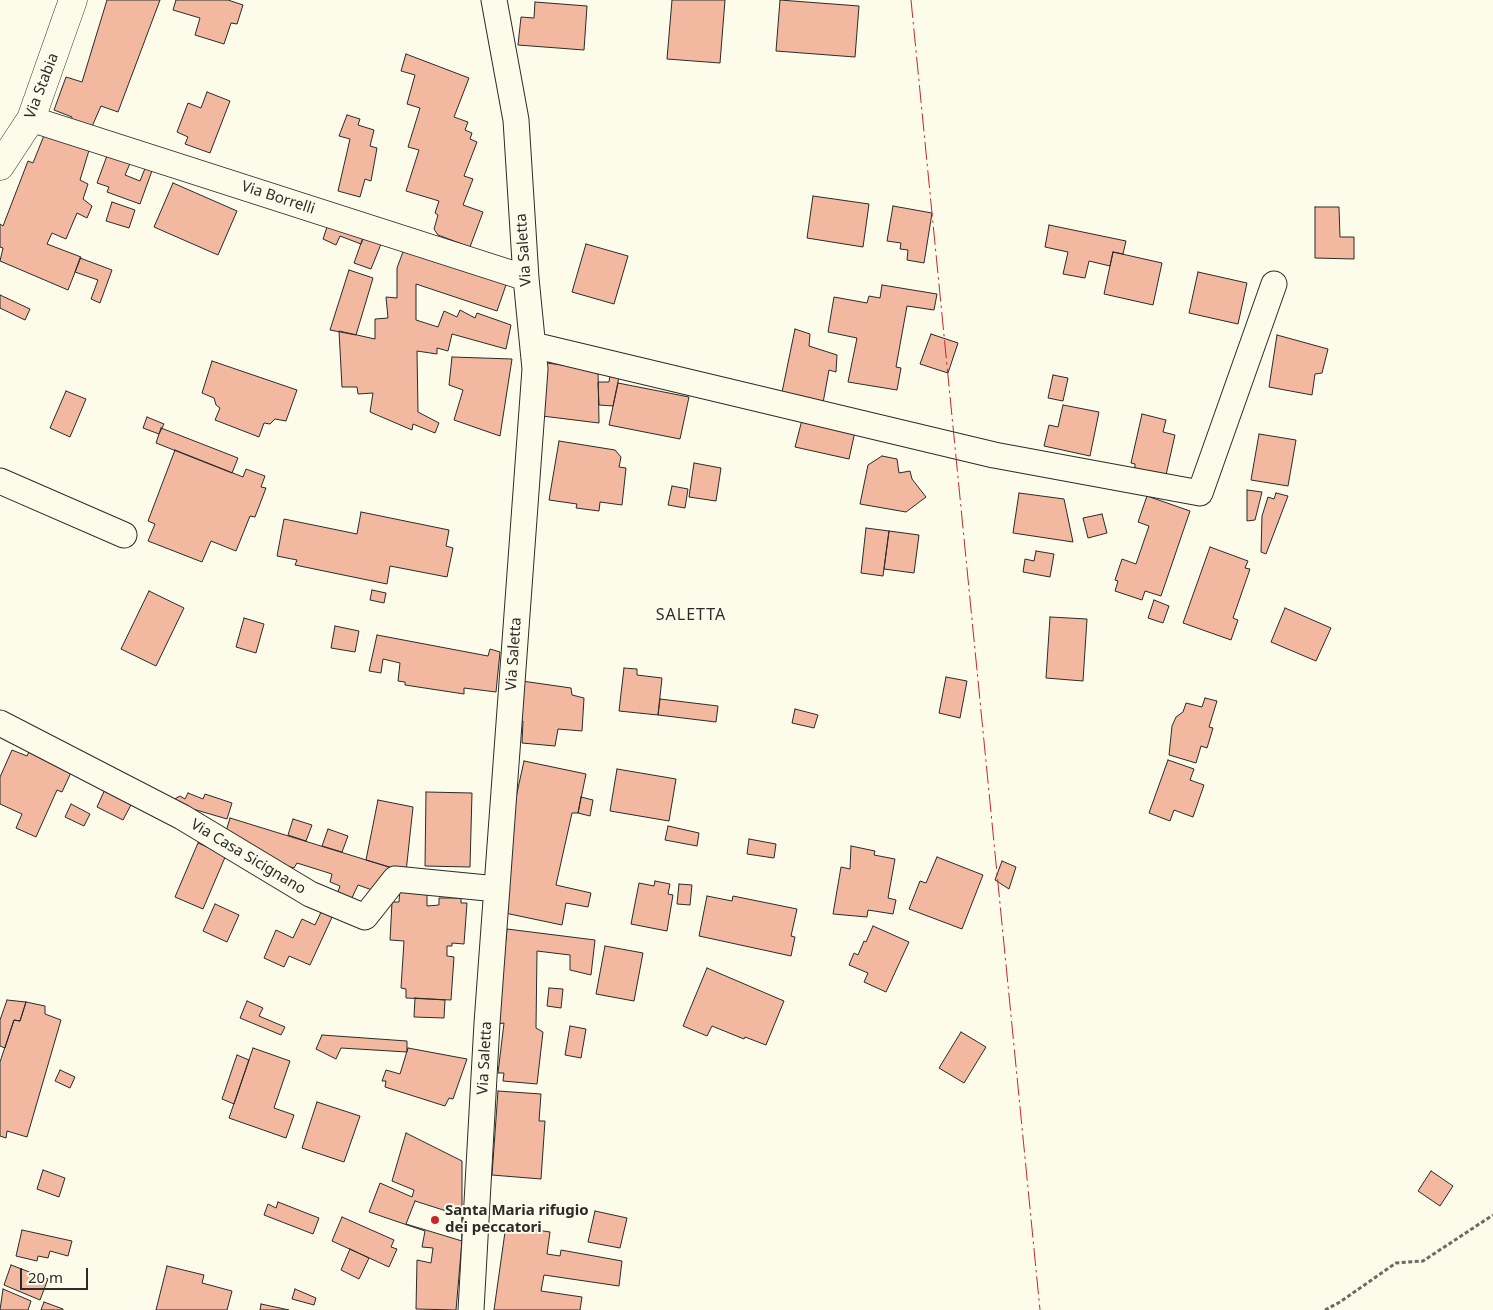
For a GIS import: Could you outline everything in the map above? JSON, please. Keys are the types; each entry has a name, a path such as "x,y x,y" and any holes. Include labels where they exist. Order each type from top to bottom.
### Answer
{"main road":[{"name":"Via Stabia","path":"0,166 31,119 73,0"}],"street":[{"name":"Via Saletta","path":"471,1310 497,889 535,369 526,278 516,120 494,0"},
{"name":"Via Borrelli","path":"31,119 526,278"},
{"path":"533,345 994,455 1200,492 1274,284"},
{"path":"0,481 124,535"},
{"name":"Via Casa Sicignano","path":"0,723 182,817 310,894 366,917 395,879 497,889"}],"path":[{"path":"1324,1310 1340,1302 1396,1263 1423,1261 1493,1214"}],"building":[{"path":"107,0 160,0 118,112 101,106 90,131 70,123 72,117 54,110 66,77 82,82"},
{"path":"176,0 228,0 243,5 237,24 231,23 224,44 195,35 200,18 173,10"},
{"path":"672,0 725,0 720,63 667,59"},
{"path":"780,0 859,6 855,57 776,51"},
{"path":"535,2 587,6 584,50 518,45 521,17 534,18"},
{"path":"406,54 469,78 454,117 468,122 465,130 472,133 470,139 477,142 464,176 473,179 463,205 483,212 470,247 438,235 434,229 438,215 435,213 439,201 406,191 419,150 408,147 420,108 407,104 415,75 401,71"},
{"path":"207,92 230,101 210,153 185,144 188,137 177,132 188,103 201,108"},
{"path":"347,115 360,119 358,125 374,130 370,146 377,148 371,181 365,179 360,197 338,191 350,139 339,136"},
{"path":"45,133 90,147 80,180 88,184 83,199 92,206 87,218 77,213 66,239 52,233 47,244 81,257 68,290 0,261 3,248 0,247 0,224 3,226 28,161 33,163"},
{"path":"108,153 131,161 125,175 140,181 146,166 153,168 140,204 107,192 109,187 97,183"},
{"path":"173,183 237,211 218,255 154,227"},
{"path":"813,196 869,204 863,247 807,238"},
{"path":"112,202 135,210 129,228 106,221"},
{"path":"893,206 932,213 924,263 907,260 908,250 900,249 901,243 887,241"},
{"path":"1315,207 1339,207 1340,237 1354,237 1354,259 1315,258"},
{"path":"329,221 365,234 361,244 340,236 336,245 323,239"},
{"path":"1049,225 1126,241 1123,254 1113,252 1110,266 1089,261 1085,278 1063,274 1068,252 1045,247"},
{"path":"365,232 383,239 371,269 354,263"},
{"path":"586,244 628,256 614,304 572,292"},
{"path":"404,249 507,282 497,311 416,284 416,320 438,327 444,311 457,317 460,310 475,318 477,313 511,325 506,349 452,334 448,351 437,348 437,354 417,351 418,412 439,423 435,433 413,424 412,430 370,412 373,393 358,394 357,387 342,387 339,331 375,339 375,319 388,318 386,297 397,298 397,268"},
{"path":"1113,252 1162,263 1153,305 1104,294"},
{"path":"80,258 112,270 100,303 91,299 98,280 75,272"},
{"path":"349,270 373,278 356,335 330,330"},
{"path":"1198,272 1247,283 1238,324 1189,313"},
{"path":"882,285 937,294 934,310 907,306 896,367 901,368 897,390 848,382 857,338 828,332 834,297 867,303 869,296 880,298"},
{"path":"0,295 30,309 25,320 0,308"},
{"path":"795,329 810,334 809,346 837,355 836,372 829,370 823,403 780,402"},
{"path":"931,334 958,343 948,373 920,364"},
{"path":"1277,335 1328,349 1322,373 1315,374 1312,395 1269,387"},
{"path":"452,357 512,359 500,436 454,420 463,390 449,385"},
{"path":"212,361 297,390 286,421 275,419 270,424 264,423 259,437 215,420 220,408 216,405 214,398 202,393"},
{"path":"547,363 598,370 599,423 542,416"},
{"path":"610,375 619,377 613,406 599,405 598,382 609,382"},
{"path":"1053,375 1068,378 1063,401 1048,398"},
{"path":"618,383 689,397 680,439 609,425"},
{"path":"66,391 86,399 70,437 50,428"},
{"path":"1063,405 1099,412 1090,456 1044,446 1049,425 1058,427"},
{"path":"1142,414 1166,420 1163,432 1175,435 1166,475 1135,468 1135,464 1131,463"},
{"path":"147,417 164,424 159,434 143,428"},
{"path":"802,420 856,427 849,459 795,447"},
{"path":"161,428 238,458 232,473 156,443"},
{"path":"1259,434 1296,440 1288,486 1251,480"},
{"path":"559,441 615,450 621,457 619,467 626,468 622,505 600,502 599,511 576,508 577,504 549,500"},
{"path":"175,450 243,477 246,469 265,476 261,487 266,488 255,517 250,516 236,551 211,541 202,562 148,541 155,524 148,521"},
{"path":"882,456 897,459 899,473 910,471 912,479 926,497 906,512 860,504 868,465"},
{"path":"694,463 721,468 716,501 689,497"},
{"path":"672,486 688,489 685,508 668,505"},
{"path":"1247,490 1262,492 1255,520 1247,521"},
{"path":"1019,493 1064,499 1073,542 1013,533"},
{"path":"1276,493 1288,496 1266,554 1261,552 1262,516 1268,497 1274,499"},
{"path":"1147,496 1190,511 1161,596 1145,591 1142,600 1115,591 1118,581 1115,580 1122,559 1136,564 1149,526 1138,522"},
{"path":"361,512 449,530 446,546 453,548 447,577 390,566 387,584 295,565 297,560 277,556 284,519 357,534"},
{"path":"1102,514 1107,533 1088,538 1083,518"},
{"path":"866,528 889,531 883,576 861,573"},
{"path":"889,531 919,535 914,573 884,569"},
{"path":"1210,547 1248,561 1245,568 1250,569 1233,618 1238,620 1231,640 1183,623"},
{"path":"1036,551 1054,554 1050,577 1023,572 1025,559 1034,561"},
{"path":"372,590 386,593 384,603 370,600"},
{"path":"149,591 184,608 156,666 121,649"},
{"path":"1154,600 1169,606 1163,623 1148,618"},
{"path":"1285,608 1331,628 1316,661 1271,642"},
{"path":"1050,617 1087,619 1083,681 1046,678"},
{"path":"244,618 264,624 256,653 236,647"},
{"path":"335,626 359,631 355,652 331,648"},
{"path":"377,635 488,656 490,649 500,652 496,692 464,688 464,694 405,685 405,682 398,681 400,663 383,659 381,673 369,671"},
{"path":"624,668 637,669 637,675 662,678 658,715 619,711"},
{"path":"946,677 967,681 960,718 939,713"},
{"path":"522,681 571,688 572,695 584,698 582,731 558,729 555,746 522,743 523,721 517,721"},
{"path":"1205,698 1217,701 1209,727 1213,728 1207,748 1201,746 1196,763 1169,755 1172,726 1176,717 1183,712 1186,703 1202,707"},
{"path":"660,699 718,706 716,722 658,715"},
{"path":"795,709 818,715 814,728 792,723"},
{"path":"31,747 74,766 62,792 57,790 36,837 16,828 22,814 0,804 0,777 12,750 27,756"},
{"path":"1168,760 1194,769 1190,780 1204,785 1193,817 1174,810 1170,821 1149,813"},
{"path":"524,761 586,774 578,813 572,813 556,885 591,893 588,907 566,903 562,925 505,913 506,843"},
{"path":"617,769 676,779 669,821 610,811"},
{"path":"106,787 133,801 123,820 97,807"},
{"path":"426,792 472,793 470,867 425,866"},
{"path":"188,793 203,799 205,794 232,803 227,819 169,802 180,796 185,799"},
{"path":"581,797 593,800 590,816 578,813"},
{"path":"378,800 413,807 406,872 366,860"},
{"path":"71,804 90,814 84,826 65,817"},
{"path":"230,818 389,867 385,882 375,891 358,885 349,904 335,900 340,886 330,882 332,874 297,863 294,868 270,861 225,835"},
{"path":"293,819 312,825 306,841 288,835"},
{"path":"668,826 699,833 697,846 665,840"},
{"path":"328,829 348,836 342,852 322,846"},
{"path":"749,839 776,844 774,858 747,854"},
{"path":"198,843 226,855 203,909 175,897"},
{"path":"851,846 875,851 874,855 895,859 888,898 896,900 893,914 868,910 867,917 833,914 841,867 850,869"},
{"path":"937,857 983,875 962,929 909,909 920,881 926,883"},
{"path":"1002,861 1016,867 1009,889 995,880"},
{"path":"655,881 670,884 668,894 673,895 667,931 631,924 639,883 654,886"},
{"path":"679,884 692,885 690,905 677,904"},
{"path":"400,888 427,894 427,906 439,905 439,898 461,898 461,903 467,903 464,944 452,943 452,946 447,946 447,956 454,957 451,1000 406,998 406,989 401,988 404,941 390,940 392,902 399,902"},
{"path":"707,896 732,901 733,896 797,909 791,936 795,937 791,956 699,936"},
{"path":"215,904 239,915 227,942 203,931"},
{"path":"322,910 333,915 310,965 289,956 284,967 264,958 276,930 293,938 302,919 315,925"},
{"path":"873,926 909,942 886,992 864,982 868,973 849,965 854,953 858,955 864,941 866,942"},
{"path":"507,929 595,940 591,975 570,970 570,955 537,951 536,1028 543,1032 537,1084 503,1081 504,1073 498,1073 504,1023 497,1024"},
{"path":"605,946 643,953 634,1001 596,994"},
{"path":"707,968 784,1001 766,1045 745,1037 744,1039 712,1026 707,1036 683,1026"},
{"path":"549,988 563,989 561,1008 547,1006"},
{"path":"415,998 445,1000 444,1018 414,1017"},
{"path":"7,1000 26,1002 20,1021 14,1020 5,1048 0,1046 0,1020"},
{"path":"247,1001 263,1008 259,1016 285,1027 281,1035 240,1018"},
{"path":"26,1002 45,1006 45,1014 61,1020 27,1137 7,1131 6,1138 0,1136 0,1062 14,1020 20,1021"},
{"path":"570,1026 586,1029 581,1058 565,1055"},
{"path":"961,1032 986,1047 964,1083 939,1068"},
{"path":"322,1035 407,1041 407,1052 341,1048 336,1059 316,1049"},
{"path":"253,1048 290,1061 274,1108 294,1115 286,1138 229,1118"},
{"path":"408,1048 467,1059 453,1099 449,1098 445,1106 385,1087 386,1081 382,1081 386,1070 400,1074"},
{"path":"237,1055 249,1060 234,1104 222,1099"},
{"path":"60,1070 75,1077 70,1088 55,1081"},
{"path":"498,1091 541,1094 539,1121 545,1121 541,1179 492,1175"},
{"path":"317,1102 360,1116 344,1162 302,1148"},
{"path":"406,1133 462,1161 462,1241 456,1310 416,1309 417,1260 431,1263 433,1248 422,1247 425,1231 369,1212 380,1183 412,1197 414,1190 392,1181"},
{"path":"43,1170 65,1178 59,1197 37,1189"},
{"path":"1431,1171 1453,1186 1440,1206 1418,1191"},
{"name":"Santa Maria rifugio dei peccatori","path":"415,1201 462,1216 462,1241 406,1224"},
{"path":"278,1202 319,1218 313,1234 264,1215 268,1204 276,1208"},
{"path":"595,1211 627,1218 620,1248 588,1242"},
{"path":"342,1217 394,1240 391,1247 397,1249 389,1267 332,1241"},
{"path":"506,1225 550,1232 547,1254 560,1256 561,1250 622,1261 619,1286 544,1275 541,1291 582,1297 580,1310 494,1310"},
{"path":"22,1230 72,1241 68,1256 50,1251 48,1258 38,1256 37,1261 16,1256"},
{"path":"350,1249 369,1258 359,1279 341,1270"},
{"path":"11,1265 48,1279 40,1300 4,1285"},
{"path":"167,1266 204,1275 202,1283 232,1291 227,1310 156,1310"},
{"path":"3,1289 31,1301 28,1310 0,1310"},
{"path":"295,1289 316,1298 314,1305 292,1299"},
{"path":"44,1302 63,1309 63,1310 41,1310"},
{"path":"261,1304 289,1310 260,1310"}],"power":[{"path":"911,0 1040,1310"}],"place":[{"name":"Santa Maria rifugio dei peccatori","path":"435,1220"}],"district":[{"name":"SALETTA","path":"691,615"}]}
